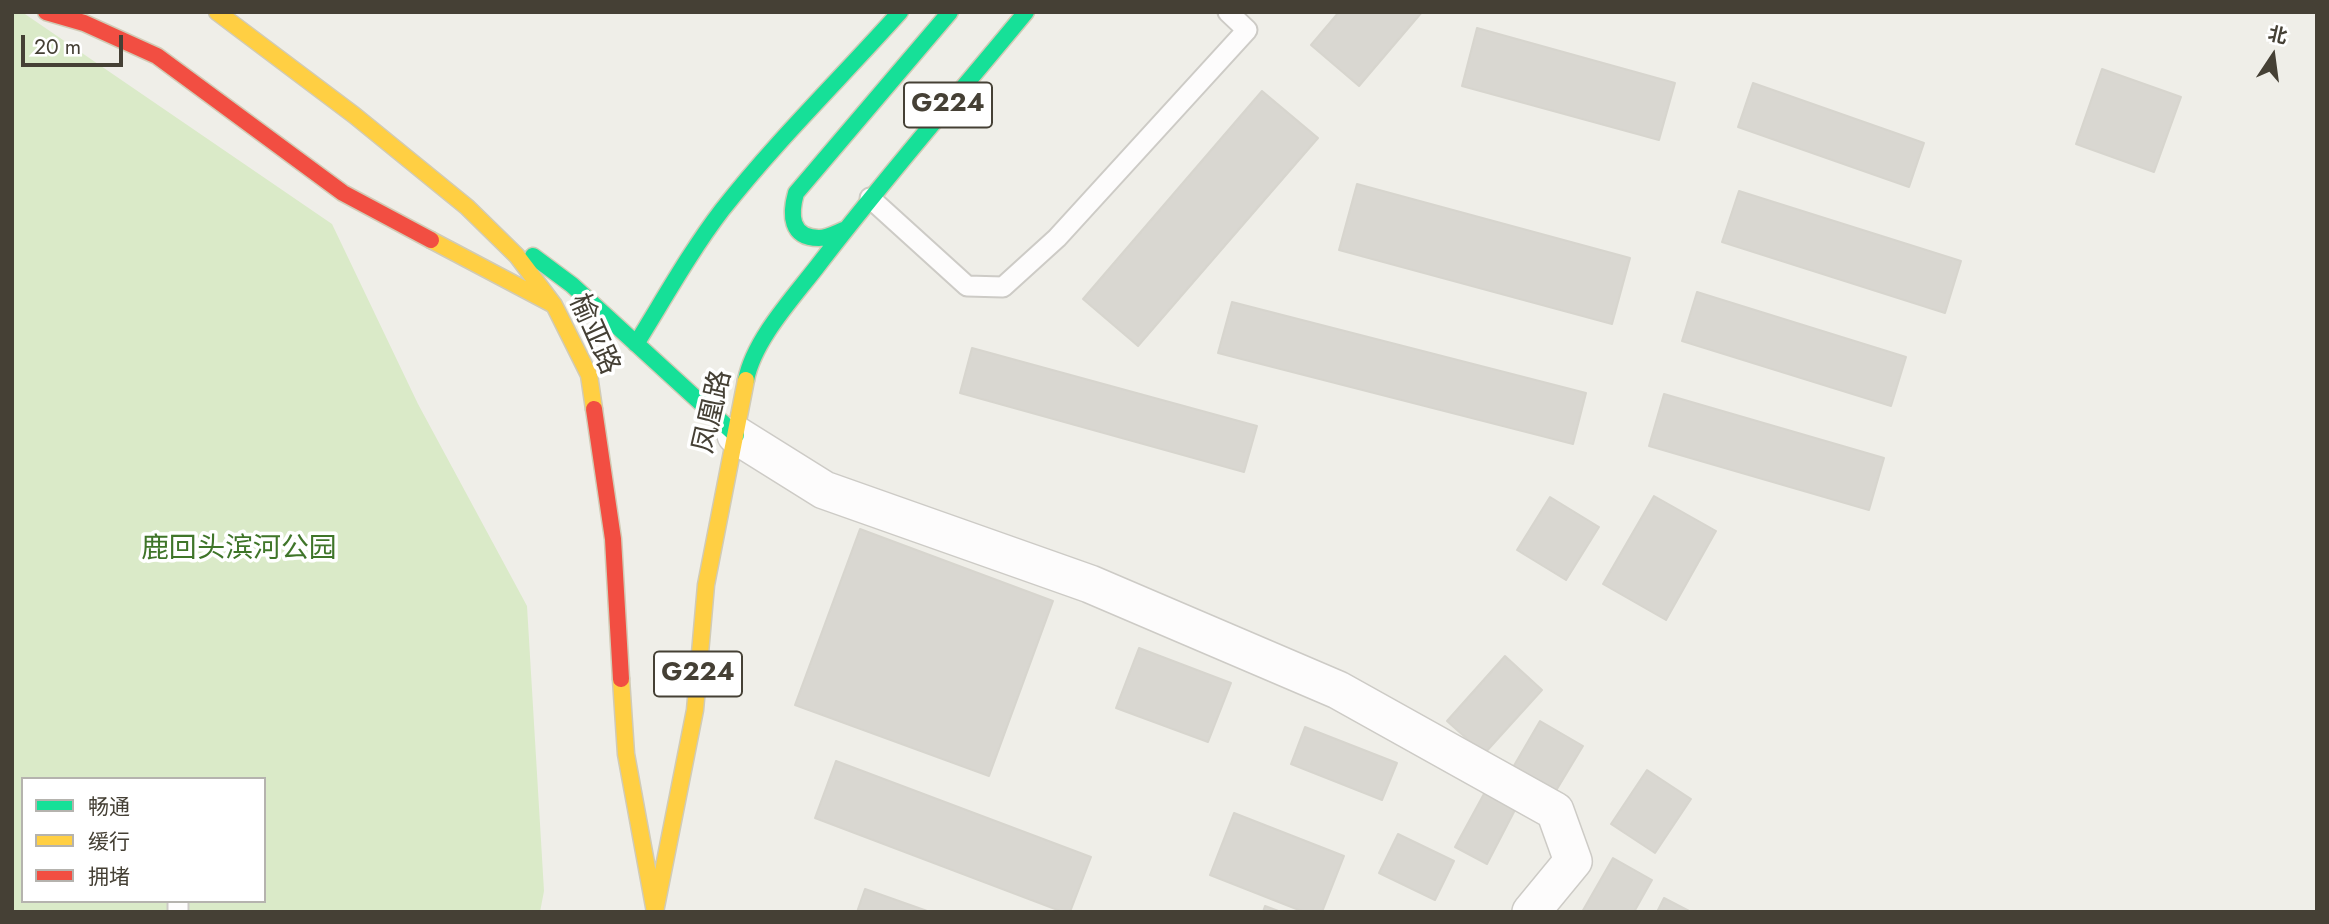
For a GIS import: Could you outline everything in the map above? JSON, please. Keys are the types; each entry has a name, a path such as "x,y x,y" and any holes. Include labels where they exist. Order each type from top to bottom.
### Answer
{"main road":[{"path":"46,12 84,23 157,56 343,193 555,305"},
{"name":"榆亚路","path":"217,12 354,115 467,207 517,256 555,305 589,375 613,539 626,754 655,912"},
{"path":"636,344 709,229 768,156 855,65 900,12"},
{"path":"846,229 821,237 803,235 795,226 791,210 796,193 950,12"},
{"name":"凤凰路","path":"655,912 695,710 706,585 750,367 776,320 870,198 1026,12"},
{"path":"467,207 572,285 736,435"}],"street":[{"path":"736,435 824,490 1090,584 1338,690 1555,811 1573,861 1531,912"}],"lane":[{"path":"870,198 967,286 1003,287 1057,239 1247,30 1228,12"}],"green space":[{"name":"鹿回头滨河公园","path":"12,12 22,12 332,224 418,404 527,606 544,891 540,912 12,912"}],"building":[{"path":"1339,12 1422,12 1359,86 1311,45"},
{"path":"1477,28 1675,83 1659,140 1462,86"},
{"path":"2102,69 2181,97 2154,172 2076,144"},
{"path":"1753,83 1924,143 1909,187 1738,127"},
{"path":"1262,91 1318,138 1138,346 1083,299"},
{"path":"1357,184 1630,258 1612,324 1339,250"},
{"path":"1739,191 1961,261 1945,313 1722,242"},
{"path":"1697,292 1906,357 1891,406 1682,341"},
{"path":"1232,302 1586,393 1573,444 1218,353"},
{"path":"972,348 1257,426 1244,472 960,393"},
{"path":"1664,394 1884,458 1869,510 1649,446"},
{"path":"1654,496 1716,531 1666,620 1603,584"},
{"path":"1550,497 1599,527 1566,580 1517,550"},
{"path":"860,529 1053,601 989,776 795,705"},
{"path":"1139,648 1231,683 1208,742 1116,708"},
{"path":"1505,656 1542,690 1484,754 1447,721"},
{"path":"1540,721 1583,746 1554,794 1512,769"},
{"path":"1305,727 1397,763 1382,800 1291,764"},
{"path":"836,761 1091,857 1070,912 1063,912 815,818"},
{"path":"1647,770 1691,799 1655,853 1611,824"},
{"path":"1485,792 1516,808 1487,864 1455,847"},
{"path":"1234,813 1344,856 1322,912 1304,912 1210,875"},
{"path":"1398,834 1454,861 1435,900 1379,873"},
{"path":"1613,858 1652,880 1634,912 1582,912"},
{"path":"865,889 930,912 857,912"},
{"path":"1664,898 1691,912 1657,912"},
{"path":"1265,906 1281,912 1263,912"}],"traffic: fast":[{"path":"636,344 688,259 722,210 787,134 900,12"},
{"path":"846,229 822,238 802,234 794,223 796,193 950,12"},
{"path":"746,380 750,365 765,335 785,307 893,171 1026,12"},
{"path":"533,256 572,285 736,435"}],"traffic: slow":[{"path":"217,12 354,115 467,207 517,256 554,305 589,375 594,409"},
{"path":"431,240 554,305"},
{"path":"655,912 695,710 706,585 746,380"},
{"path":"621,679 626,754 655,912"}],"traffic: jam":[{"path":"46,12 84,23 157,56 343,193 431,240"},
{"path":"594,409 613,539 621,679"}]}
